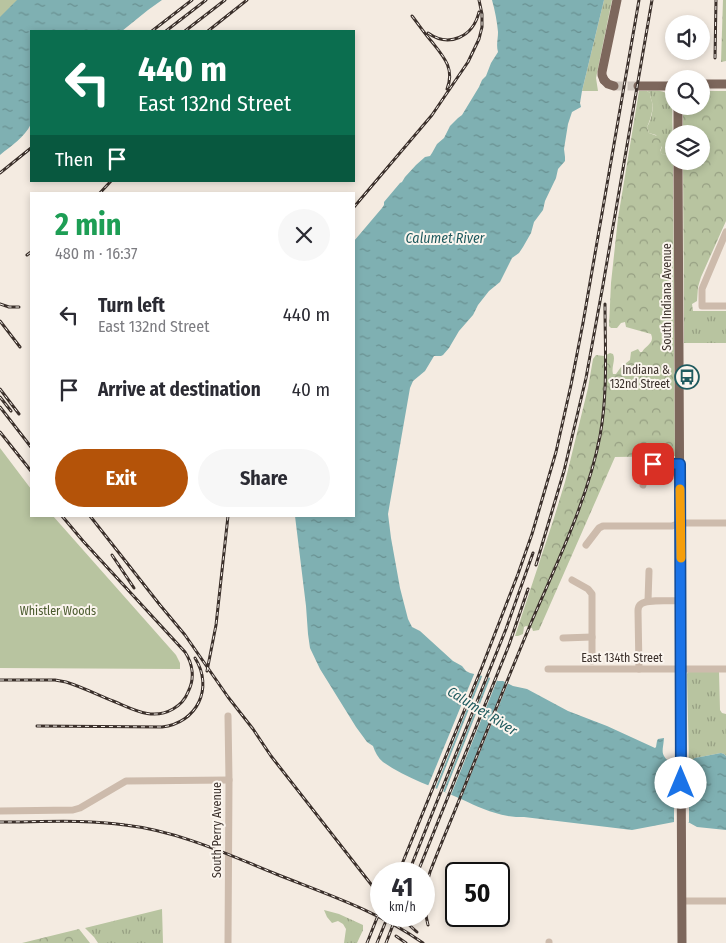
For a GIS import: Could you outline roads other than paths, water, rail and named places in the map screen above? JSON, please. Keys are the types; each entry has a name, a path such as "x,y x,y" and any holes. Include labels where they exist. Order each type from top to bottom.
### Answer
{"main road":[{"path":"614,84 608,84 604,80 602,72 617,0"},
{"path":"639,84 665,86"},
{"path":"710,84 726,84"},
{"name":"South Indiana Avenue","path":"678,170 682,943"}],"street":[{"path":"726,232 702,289 702,306 726,306"},
{"path":"644,485 645,468 649,465 680,464"},
{"path":"586,545 599,528 603,526 672,526 680,524 726,523"},
{"path":"648,601 649,571"},
{"path":"572,580 588,589 592,594 592,661"},
{"path":"639,669 638,611 640,604 648,601 681,601"},
{"path":"563,638 592,638"},
{"name":"East 134th Street","path":"548,669 726,669"},
{"name":"South Perry Avenue","path":"228,716 228,943"},
{"path":"0,811 73,810 80,808 126,781 229,780"},
{"path":"682,900 726,900"}],"water":[{"path":"17,0 162,0 123,30 30,30 30,126 21,137 0,155 0,17"},
{"name":"Calumet River","path":"492,0 604,0 582,91 581,107 572,112 564,149 565,161 558,169 543,210 534,222 531,233 523,247 512,258 500,282 489,291 478,305 449,348 443,355 434,356 425,371 413,381 410,388 388,514 400,588 408,619 412,627 420,631 453,661 470,673 527,689 568,711 655,748 658,739 664,738 663,755 672,764 689,764 695,758 724,754 726,756 726,830 697,827 688,822 674,822 632,830 510,816 484,809 421,782 392,768 380,759 373,746 367,742 356,727 320,669 310,648 295,517 355,517 355,240 405,177 425,157 430,156 437,144 444,138 450,126 462,115 498,52 496,16"}],"tunnel":[{"path":"614,86 638,86"}],"railway":[{"path":"153,30 192,0"},
{"path":"167,30 206,0"},
{"path":"186,30 225,0"},
{"path":"209,30 247,0"},
{"path":"355,206 432,115 468,62 479,39 482,27 479,0"},
{"path":"403,862 518,574 556,452 583,323 639,0"},
{"path":"536,565 564,471 586,378 652,0"},
{"path":"715,58 716,0"},
{"path":"428,33 444,40 459,38 471,28 479,12"},
{"path":"412,16 441,53 447,64 450,75 447,89"},
{"path":"0,173 30,149"},
{"path":"101,192 110,182"},
{"path":"0,304 9,307 19,307"},
{"path":"434,862 588,484 603,420 606,370 605,304"},
{"path":"0,321 20,347"},
{"path":"0,389 19,414"},
{"path":"0,397 11,411"},
{"path":"0,407 30,446"},
{"path":"0,432 30,470"},
{"path":"0,680 55,680 66,682 135,710 150,714 158,714 176,707 187,695 192,682 192,672 190,661 185,652 63,517"},
{"path":"91,517 185,635 271,756 370,883"},
{"path":"207,671 216,625 228,517"},
{"path":"413,862 506,629 533,553"},
{"path":"112,555 134,588"},
{"path":"422,862 509,645 528,589"},
{"path":"37,726 162,727 174,724 185,719 199,702 203,681 195,658"},
{"path":"0,822 94,822 164,832 221,851 370,912 423,943"},
{"path":"367,943 373,927"},
{"path":"377,943 384,927"},
{"path":"386,943 392,927"},
{"path":"411,927 417,932"},
{"path":"396,936 406,943"}],"place":[{"name":"Indiana & 132nd Street","path":"687,377"}],"park label":[{"name":"Whistler Woods","path":"58,611"}]}
